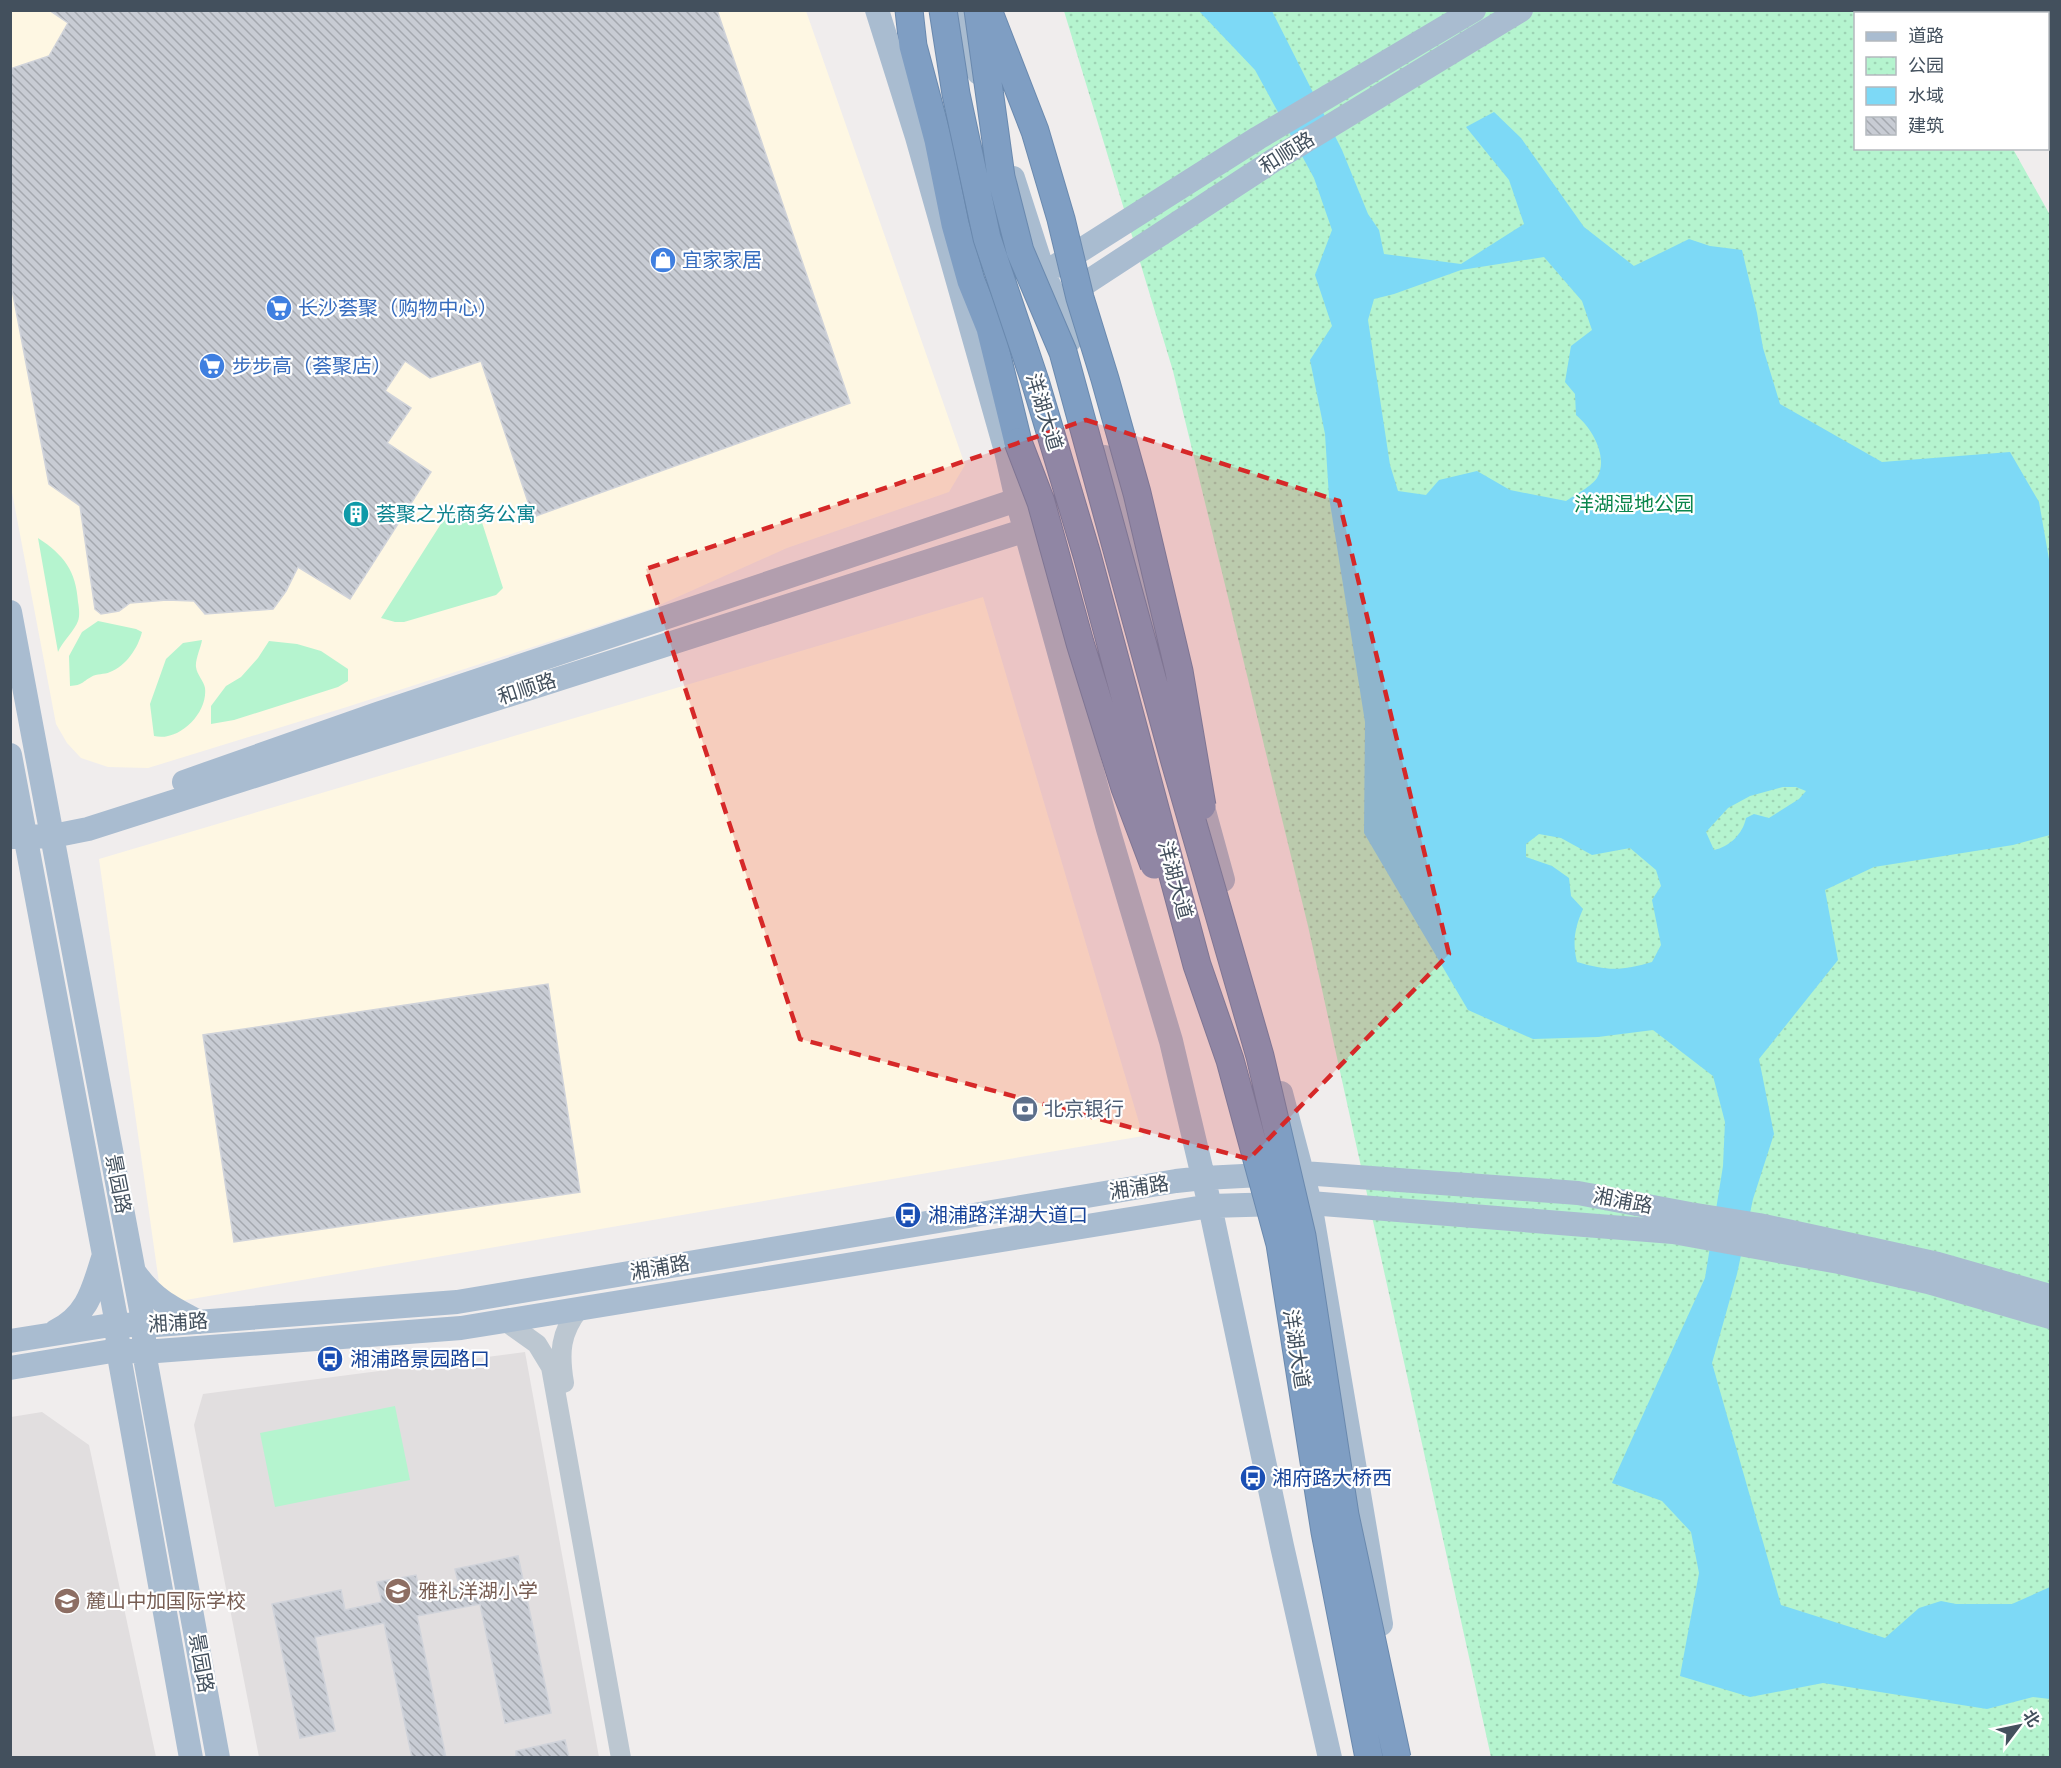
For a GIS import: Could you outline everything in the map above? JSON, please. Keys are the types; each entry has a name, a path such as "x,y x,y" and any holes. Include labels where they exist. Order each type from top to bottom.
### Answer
{"highway":[{"path":"900,10 913,46 938,140 955,224 971,282 990,328 1018,442 1041,502 1080,643 1125,788 1167,903 1197,964"},
{"path":"909,10 913,46"},
{"name":"洋湖大道","path":"943,10 956,94 987,238 1035,381 1087,555 1197,964 1230,1060 1280,1244 1325,1532 1369,1758"},
{"name":"洋湖大道","path":"978,10 1001,177 1020,251 1063,352 1168,739 1260,1056 1302,1236 1345,1515 1397,1758"},
{"path":"988,10 1035,131 1061,219 1080,298 1137,493 1179,671 1209,859 1219,911 1236,972"}],"main road":[{"path":"877,10 917,137 1006,451 1017,500 1108,830 1171,1041 1204,1178 1282,1546 1330,1758"},
{"path":"957,10 1044,274 1057,302 1079,367 1134,556 1303,1173 1310,1203 1403,1758"},
{"name":"和顺路","path":"1044,274 1258,138 1474,10"},
{"name":"和顺路","path":"1057,302 1274,160 1521,10"},
{"name":"和顺路","path":"52,830 377,714 1017,500"},
{"name":"和顺路","path":"17,832 88,830 1026,530"},
{"name":"景园路","path":"10,612 144,1326 144,1353 218,1758"},
{"name":"景园路","path":"10,755 17,832 117,1324 118,1350 191,1758"},
{"name":"湘浦路","path":"10,1341 117,1324 144,1326 457,1302 1204,1178 1303,1173 1578,1193 1686,1224"},
{"name":"湘浦路","path":"10,1368 118,1350 144,1353 461,1328 1210,1206 1310,1203 1686,1224 1938,1264 2050,1296"},
{"name":"湘浦路","path":"1757,1235 2050,1317"},
{"path":"48,1335 79,1316 92,1295 104,1256"},
{"path":"134,1271 146,1288 172,1308 200,1322"}],"street":[{"path":"579,1309 564,1333 561,1364 630,1758"},
{"path":"505,1321 537,1344 551,1367 621,1758"}],"highlighted area":[{"path":"1086,420 1339,501 1449,954 1249,1159 800,1039 646,569"}],"shaded area":[{"path":"10,11 806,11 965,465 949,492 787,548 653,608 350,706 148,768 108,767 81,758 67,743 56,724 11,487"},
{"path":"983,597 1143,1136 162,1304 99,859"},
{"name":"雅礼洋湖小学","path":"525,1352 599,1757 259,1757 194,1425 203,1394"},
{"name":"麓山中加国际学校","path":"42,1412 89,1445 156,1757 11,1757 11,1417"}],"green space":[{"name":"洋湖湿地公园","path":"1064,11 1937,12 1854,12 1854,150 2014,150 2050,215 2050,1757 1491,1757 1308,926 1173,371"},
{"path":"468,505 479,513 503,588 496,595 404,622 381,618 451,508"},
{"path":"38,538 62,558 75,581 77,591 78,621 58,652"},
{"path":"98,621 142,632 138,644 131,656 116,669 70,686 69,656 82,632"},
{"path":"202,640 196,664 205,688 202,707 197,716 182,730 173,735 154,736 150,704 166,659 183,643"},
{"path":"269,641 297,644 321,651 348,669 348,681 338,687 234,720 211,724 211,706 226,686 241,677 258,658"},
{"path":"395,1406 410,1480 275,1507 260,1433"}],"water":[{"path":"1199,11 1272,11 1342,150 1368,214 1379,230 1384,254 1461,264 1524,224 1509,180 1466,127 1494,112 1521,138 1584,227 1634,266 1689,239 1710,246 1742,250 1763,348 1780,404 1882,462 2010,452 2039,502 2050,565 2050,835 2013,845 1874,867 1825,890 1838,960 1759,1059 1774,1134 1753,1199 1737,1274 1712,1363 1781,1605 1885,1638 1919,1608 1941,1601 1956,1604 2012,1604 2050,1587 2050,1699 2033,1697 1987,1709 1823,1683 1750,1697 1680,1676 1699,1573 1691,1532 1662,1501 1612,1483 1705,1278 1723,1166 1725,1122 1713,1076 1653,1030 1598,1037 1533,1039 1468,1010 1364,833 1365,722 1329,497 1325,434 1310,360 1332,326 1315,275 1332,230 1314,178 1255,70","holes":["1544,257 1582,301 1592,330 1571,346 1565,382 1575,394 1576,415 1588,427 1600,452 1600,470 1597,478 1588,487 1566,501 1510,490 1477,471 1439,480 1426,495 1398,491 1390,465 1368,320 1374,299 1461,270","1783,787 1796,787 1806,791 1799,799 1769,818 1754,814 1746,818 1742,829 1734,839 1714,850 1706,832 1728,808 1750,796","1539,834 1561,838 1592,855 1630,848 1656,870 1661,886 1652,900 1661,945 1652,962 1614,969 1577,962 1575,935 1583,909 1571,896 1569,878 1552,866 1526,857 1526,844"]}],"building":[{"name":"长沙荟聚（购物中心）","path":"49,10 717,10 850,403 533,517 481,361 430,378 405,361 385,391 411,408 387,443 431,472 350,599 298,567 286,591 273,609 205,614 194,601 167,600 130,603 119,611 101,614 95,609 80,506 49,484 10,279 10,69 49,56 68,23"},
{"path":"548,984 580,1192 234,1242 203,1035"},
{"path":"518,1556 551,1713 505,1723 480,1604 417,1616 446,1758 412,1758 384,1623 315,1637 335,1731 300,1738 272,1604 341,1590 345,1610 382,1602 377,1582 416,1575 420,1594 459,1586 455,1569"},
{"path":"565,1740 569,1758 516,1758 516,1751"}],"place":[{"name":"宜家家居","path":"663,260"},
{"name":"长沙荟聚（购物中心）","path":"279,308"},
{"name":"步步高（荟聚店）","path":"212,366"},
{"name":"荟聚之光商务公寓","path":"356,514"},
{"name":"北京银行","path":"1025,1109"},
{"name":"湘浦路洋湖大道口","path":"908,1215"},
{"name":"湘浦路景园路口","path":"330,1359"},
{"name":"湘府路大桥西","path":"1253,1478"},
{"name":"雅礼洋湖小学","path":"398,1591"},
{"name":"麓山中加国际学校","path":"67,1601"}]}
